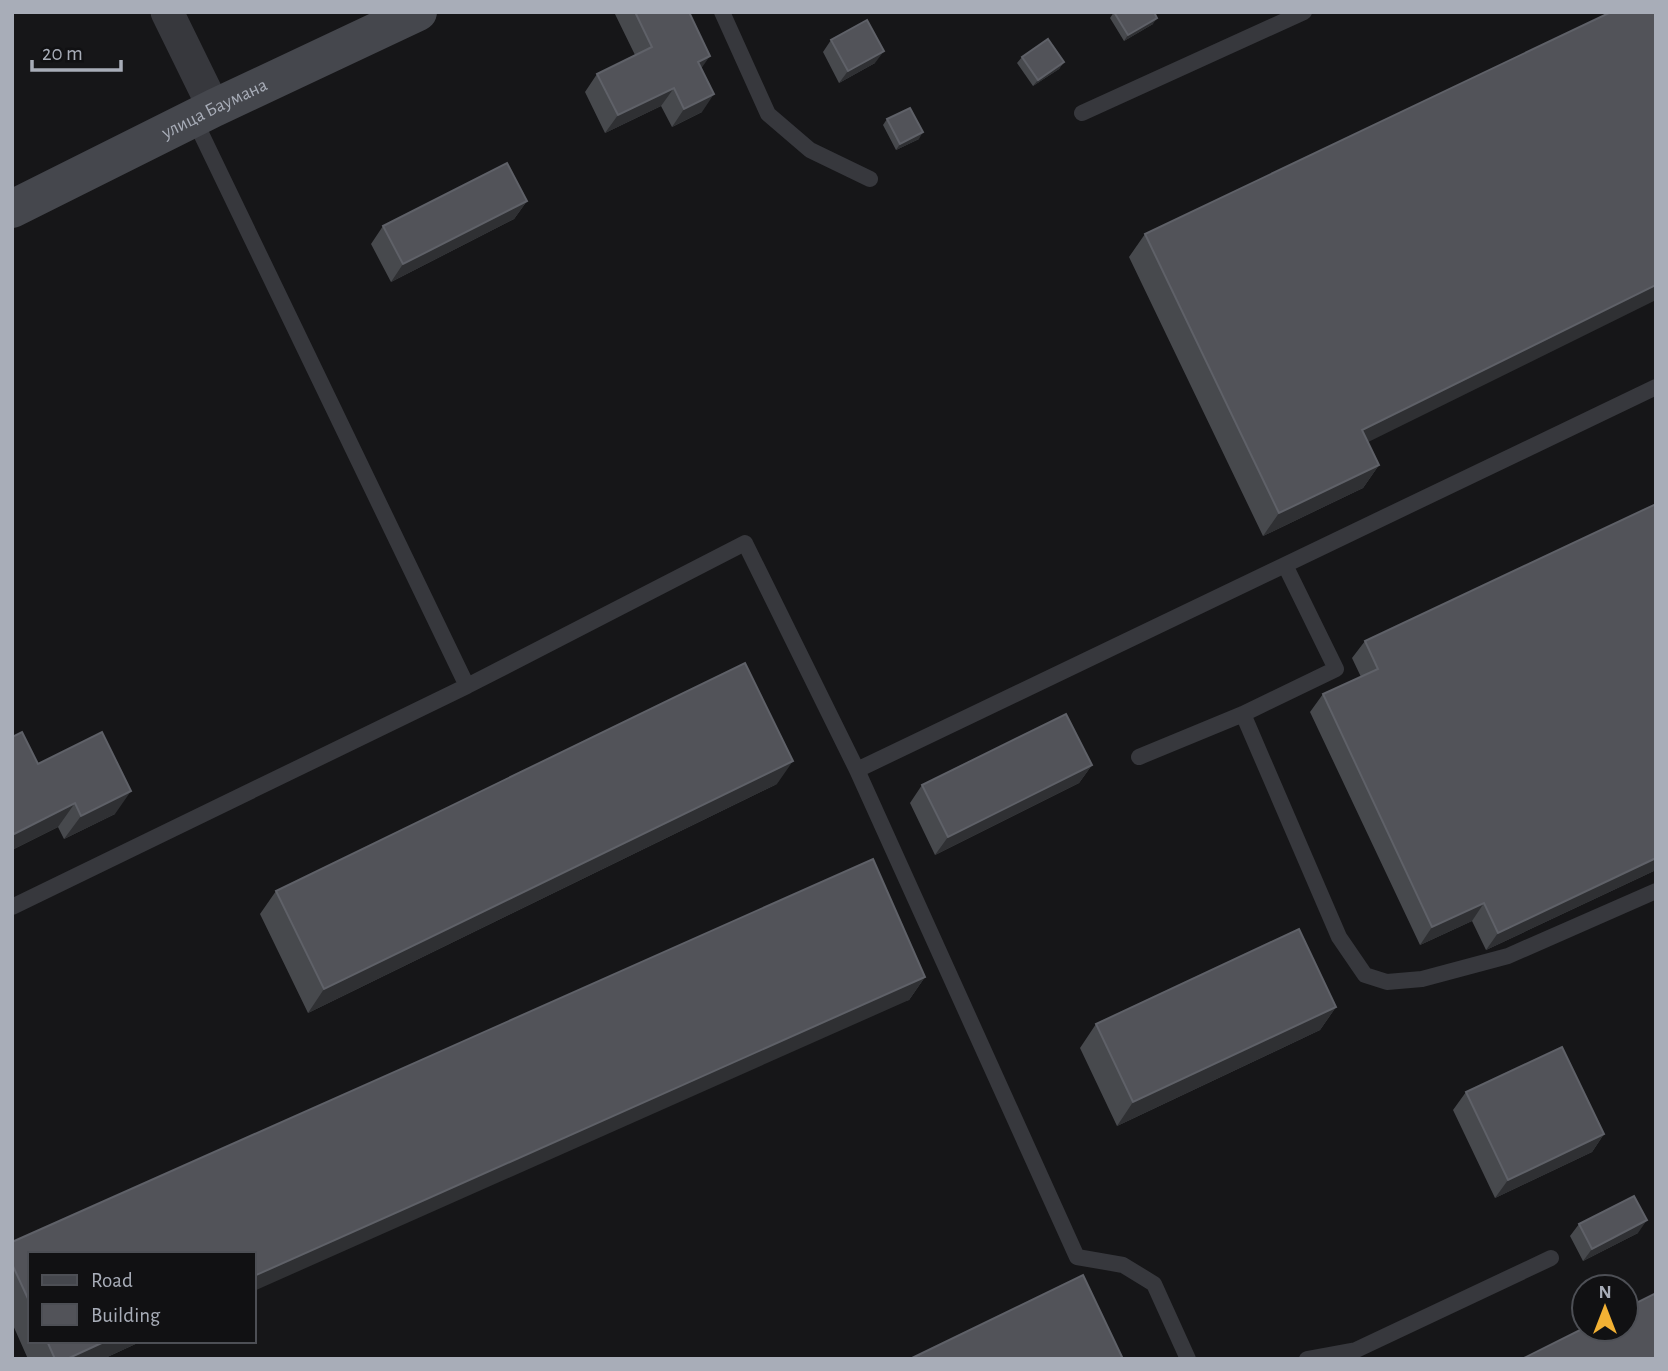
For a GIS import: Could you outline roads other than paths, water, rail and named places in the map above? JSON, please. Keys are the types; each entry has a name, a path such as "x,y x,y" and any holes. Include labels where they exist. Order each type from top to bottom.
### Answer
{"main road":[{"name":"улица Баумана","path":"12,209 418,12"}],"street":[{"path":"167,12 204,114"}],"lane":[{"path":"722,12 768,114 810,150 870,179"},
{"path":"1083,113 1304,12"},
{"path":"204,114 467,685"},
{"path":"857,770 1656,387"},
{"path":"12,907 467,685 745,542 857,770 1077,1257 1123,1265 1154,1284 1188,1359"},
{"path":"1139,757 1242,714 1336,669 1285,565"},
{"path":"1242,714 1339,937 1365,975 1387,982 1422,979 1508,956 1656,891"},
{"path":"1307,1359 1356,1350 1551,1258"}]}
